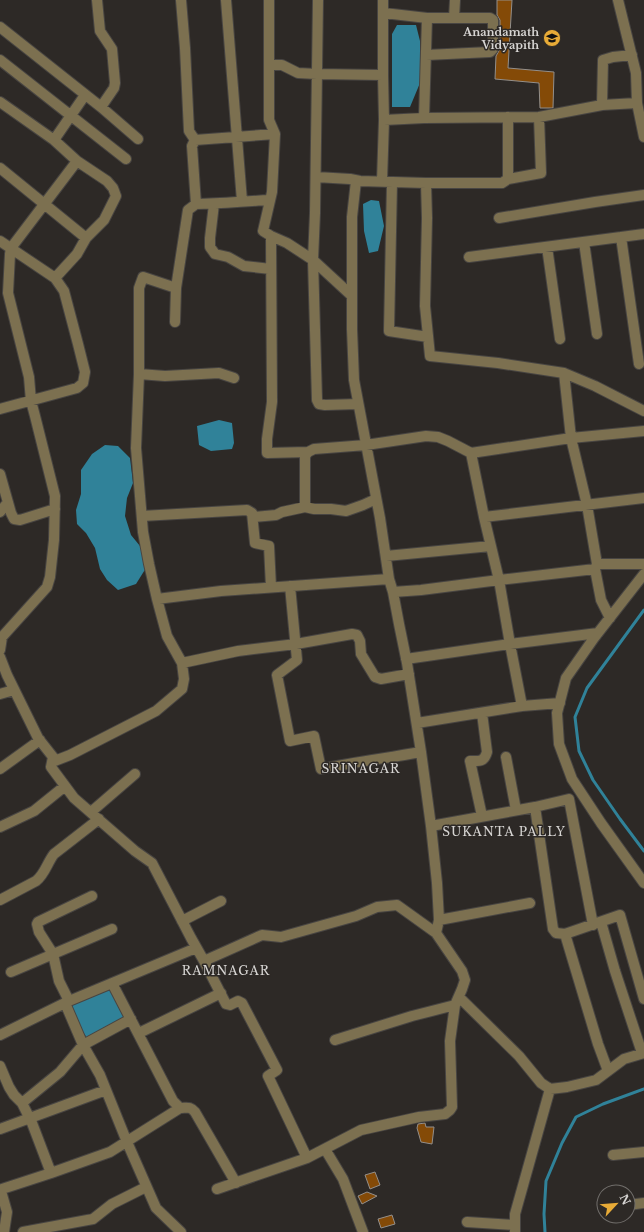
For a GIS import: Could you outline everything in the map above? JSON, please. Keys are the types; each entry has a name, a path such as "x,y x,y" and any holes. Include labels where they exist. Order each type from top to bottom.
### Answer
{"street":[{"path":"97,0 100,31 112,49 115,82 114,88 101,107"},
{"path":"181,0 189,131 195,140"},
{"path":"226,0 242,201"},
{"path":"270,0 269,120 275,134 272,192 263,231 287,243 313,260 351,295"},
{"path":"318,0 316,177 313,260 317,400 319,404 325,405 358,404"},
{"path":"384,0 383,75 387,182 389,331 428,337"},
{"path":"454,18 455,0"},
{"path":"618,0 636,73 637,103 644,137"},
{"path":"384,13 427,18 492,19 492,51 489,53 426,55"},
{"path":"424,118 427,18"},
{"path":"0,27 101,107 138,139"},
{"path":"602,105 603,60 613,57 632,55"},
{"path":"0,60 126,159"},
{"path":"269,65 282,65 298,73 383,75"},
{"path":"54,140 85,95"},
{"path":"0,102 54,140 77,161 107,181 113,188 116,196 104,220 86,238 77,254 55,278"},
{"path":"384,120 424,118 539,117 602,105 637,103"},
{"path":"508,117 508,179"},
{"path":"316,177 350,179 356,181 502,183 508,179 541,173 539,117"},
{"path":"195,140 275,134"},
{"path":"195,140 192,146 196,204"},
{"path":"0,650 2,637 45,589 50,570 55,508 55,496 31,401 29,378 8,293 11,248 77,161"},
{"path":"0,168 86,238"},
{"path":"356,181 352,217 351,295 354,380 390,579 394,592 409,674 422,752 431,826 439,920 436,932"},
{"path":"426,183 427,218 425,306 430,356 498,363 564,373 596,386 644,411"},
{"path":"498,218 644,195"},
{"path":"175,322 176,288 188,210 196,204 270,200"},
{"path":"214,204 210,247 215,254 228,257 244,266 271,269"},
{"path":"470,257 644,234"},
{"path":"271,236 272,402 267,439 267,453 308,452 314,448 366,445 426,436 438,437 471,452 571,438 644,431"},
{"path":"621,237 639,364"},
{"path":"0,241 55,278 64,291 85,372 83,383 77,388 0,409"},
{"path":"584,242 597,334"},
{"path":"547,247 560,339"},
{"path":"52,762 70,755 156,711 182,690 184,685 182,663 167,636 149,564 143,532 136,448 139,374 139,288 143,277 176,288"},
{"path":"139,374 165,376 219,373 234,378"},
{"path":"564,373 571,438 587,505 601,600 610,618"},
{"path":"304,507 306,456 308,452"},
{"path":"471,452 490,546 499,580 522,706"},
{"path":"0,474 11,513 14,518 20,520 55,508"},
{"path":"484,517 644,498"},
{"path":"253,517 276,515 282,512 304,507 314,510 331,508 346,511 376,499"},
{"path":"0,512 8,502"},
{"path":"142,516 248,510 252,513 253,517 255,543 269,546 271,588"},
{"path":"386,556 490,546"},
{"path":"394,592 499,580 596,566 644,564"},
{"path":"644,574 598,633 566,678 557,713 559,744 572,779 601,823 644,883"},
{"path":"157,599 221,591 390,579"},
{"path":"290,586 297,660 277,675 290,740 314,736 321,769 349,763 387,759 422,752"},
{"path":"406,659 598,633"},
{"path":"182,663 238,651 296,644 352,634 357,635 360,640 361,654 375,678 381,679 409,674"},
{"path":"0,657 14,690 40,740 52,758 51,768 74,798 135,851 152,863 196,948 228,1005 238,1001 242,1003 277,1070 268,1076 307,1158"},
{"path":"0,694 14,690"},
{"path":"417,723 522,706 560,703"},
{"path":"482,712 487,752 485,758 480,761 470,761 482,816"},
{"path":"0,769 40,740"},
{"path":"506,757 516,810"},
{"path":"91,812 135,774"},
{"path":"0,827 34,811 65,786"},
{"path":"431,826 535,807 569,799 597,923 643,1053 624,1059 596,1080 567,1087 550,1089 541,1083 519,1056 459,997"},
{"path":"535,807 553,928 556,933 565,934 620,915 644,999"},
{"path":"0,900 41,877 54,854 99,819"},
{"path":"92,896 37,924 39,932 53,954 59,981 83,1044 100,1075 146,1187 156,1208 181,1232"},
{"path":"182,921 221,901"},
{"path":"439,920 530,903"},
{"path":"204,961 262,935 281,937 356,916 375,908 397,905 436,932 462,971 465,980 459,997 450,1041 452,1107 450,1110 445,1114 419,1117 361,1130 307,1158 217,1189"},
{"path":"11,972 112,929"},
{"path":"565,934 598,1044 608,1071"},
{"path":"0,1035 67,1002 196,948"},
{"path":"112,983 173,1101 180,1108"},
{"path":"139,1033 221,993"},
{"path":"335,1040 412,1016 459,997"},
{"path":"22,1103 60,1072 83,1044 131,1019"},
{"path":"0,1066 14,1095 22,1103 30,1119 51,1173"},
{"path":"467,1222 515,1229 515,1214 550,1089"},
{"path":"0,1129 106,1090"},
{"path":"4,1232 1,1187 51,1173 110,1152 180,1108 192,1108 195,1112 236,1183"},
{"path":"325,1149 343,1179 363,1232"},
{"path":"613,1155 644,1152"},
{"path":"23,1232 93,1219 112,1204 146,1187"}],"water":[{"path":"397,25 416,25 420,41 420,83 410,107 392,107 392,34"},
{"path":"371,200 379,201 384,226 378,251 369,253 364,231 363,204"},
{"path":"219,420 232,423 234,443 232,449 211,451 199,445 197,426"},
{"path":"105,445 118,446 130,458 133,483 127,498 125,516 131,535 140,546 146,568 136,584 118,590 107,580 100,569 95,548 86,533 77,524 76,510 81,494 81,470 92,454"},
{"path":"110,987 128,1017 87,1038 79,1026 70,1005"}],"building":[{"path":"497,0 512,0 508,68 554,72 553,108 540,108 539,83 495,79 496,56 500,49 500,20 497,15"},
{"path":"425,1123 426,1127 434,1127 432,1144 421,1142 417,1128 418,1124"},
{"path":"375,1172 380,1185 370,1189 365,1175"},
{"path":"367,1192 377,1196 362,1204 358,1196"},
{"path":"392,1215 395,1224 381,1228 378,1219"}],"waterway":[{"path":"644,610 587,688 575,717 579,751 593,780 644,851"},
{"path":"545,1232 544,1214 546,1181 562,1143 576,1117 603,1104 644,1089"}],"place":[{"name":"Anandamath Vidyapith","path":"552,38"}],"district":[{"name":"SRINAGAR","path":"361,769"},
{"name":"SUKANTA PALLY","path":"504,832"},
{"name":"RAMNAGAR","path":"226,971"}]}
